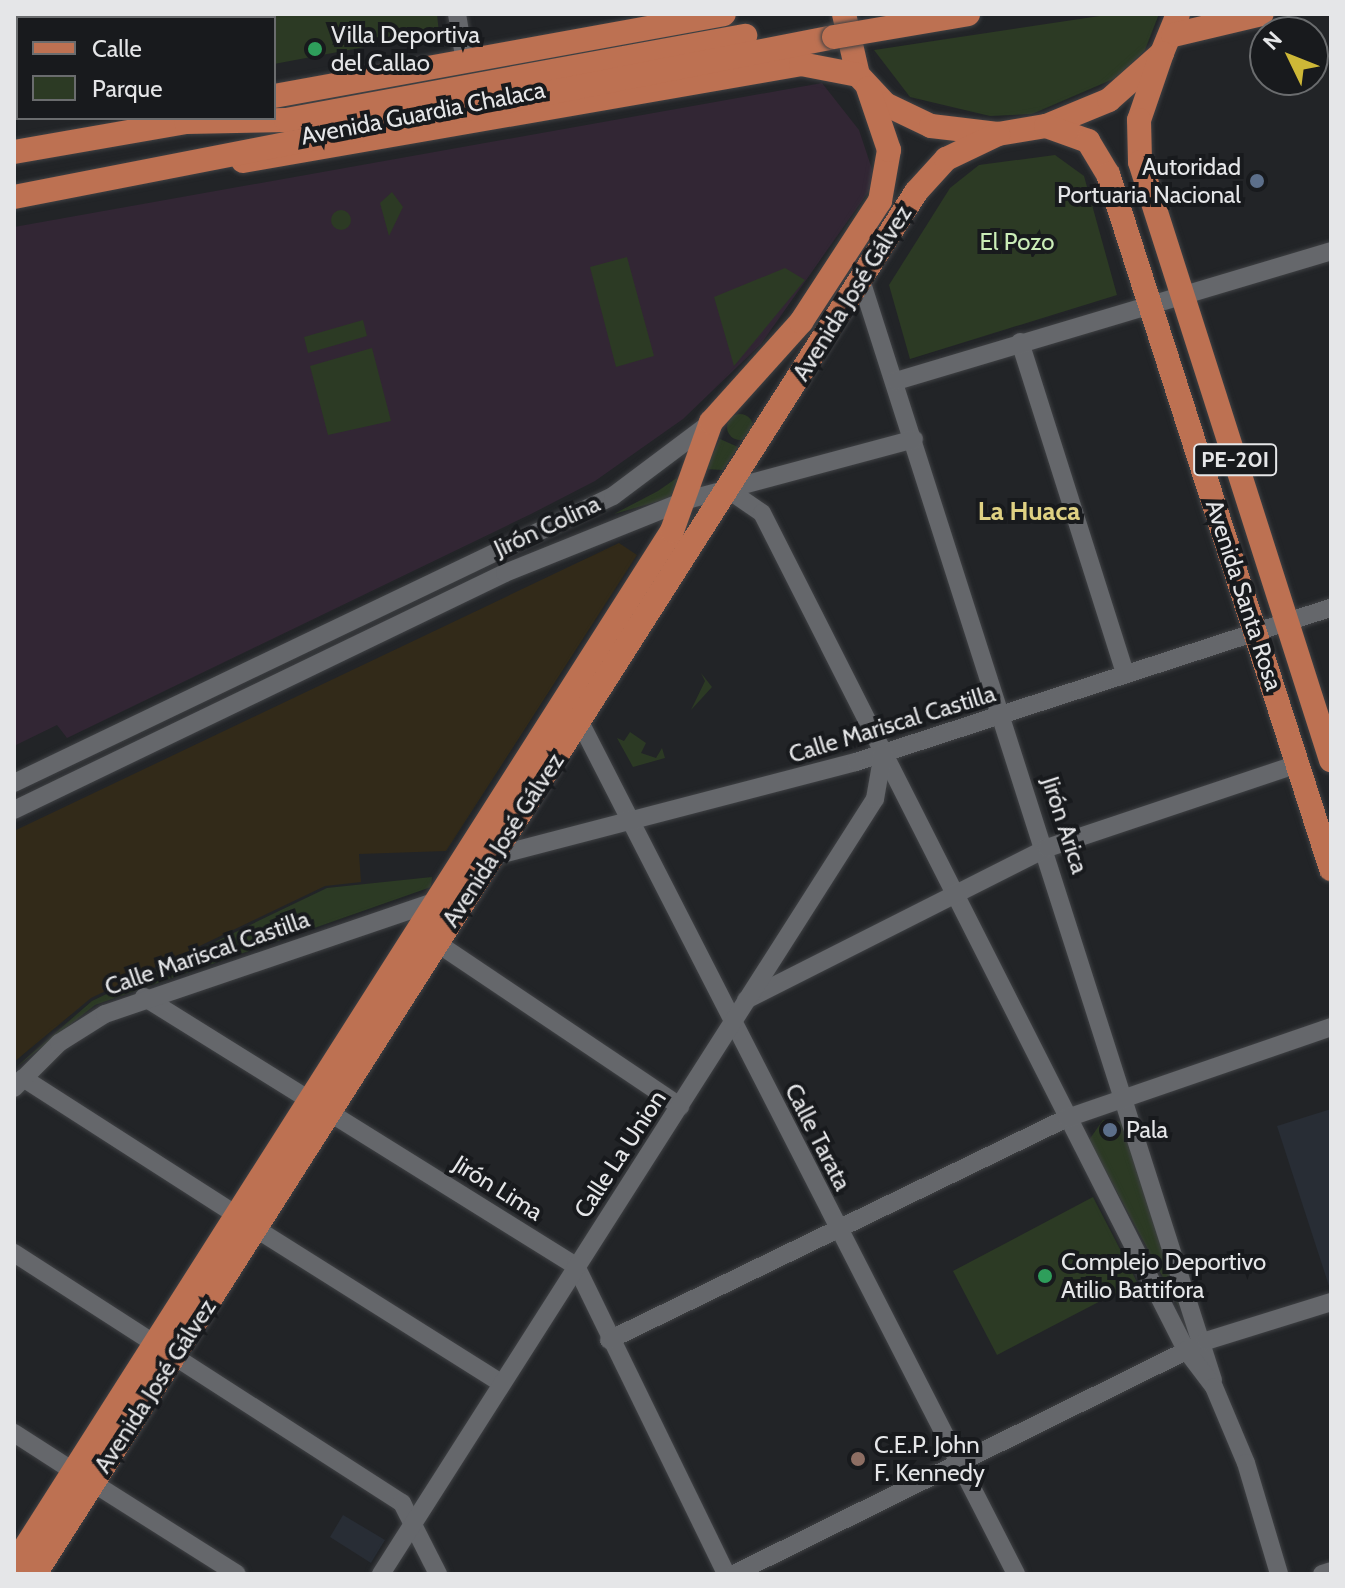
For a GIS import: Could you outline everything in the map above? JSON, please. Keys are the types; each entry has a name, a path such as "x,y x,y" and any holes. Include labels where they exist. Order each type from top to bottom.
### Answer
{"main road":[{"path":"276,96 724,14"},
{"path":"836,24 870,14"},
{"path":"836,24 968,14"},
{"path":"1171,34 1262,14"},
{"name":"Jirón Colina","path":"718,415 801,322 883,194 889,150 836,24"},
{"name":"Avenida Guardia Chalaca","path":"14,197 188,166 283,130 836,24"},
{"name":"PE-20I","path":"863,82 931,126 998,134 1046,126 1109,100 1171,34"},
{"name":"Avenida Santa Rosa","path":"1171,34 1138,148 1330,756"},
{"path":"188,166 342,149 801,64 863,82"},
{"name":"Avenida Guardia Chalaca","path":"14,152 114,126 193,120 283,130"},
{"name":"Avenida Santa Rosa","path":"1046,126 1080,136 1102,159 1331,869"},
{"name":"Avenida José Gálvez","path":"14,1565 83,1477 319,1107 462,862 727,489 933,170 998,134"},
{"path":"718,415 758,398 768,424"},
{"name":"Avenida José Gálvez","path":"319,1107 437,943 491,858 687,500 718,415"},
{"name":"Avenida José Gálvez","path":"35,1574 83,1477"}],"street":[{"path":"457,14 465,62"},
{"path":"896,381 1151,304 1183,298 1331,251"},
{"name":"Jirón Arica","path":"861,280 1206,1341 1214,1387 1246,1463 1279,1574"},
{"path":"1020,342 1125,673"},
{"name":"Jirón Colina","path":"14,783 613,496 718,415"},
{"name":"Jirón Colina","path":"14,810 463,592 687,500 914,439"},
{"name":"Jirón Arica","path":"727,489 762,513 1186,1350 1214,1387"},
{"name":"Calle Mariscal Castilla","path":"462,862 491,858 630,824 883,753 1331,608"},
{"name":"Calle Tarata","path":"570,714 630,824 1016,1574"},
{"name":"Calle La Union","path":"381,1574 875,799 883,753"},
{"path":"744,1001 1047,848 1298,764"},
{"name":"Calle Mariscal Castilla","path":"19,1083 59,1043 144,997 437,901"},
{"path":"437,943 680,1106"},
{"name":"Jirón Lima","path":"144,997 576,1266"},
{"path":"609,1340 1067,1118 1331,1027"},
{"path":"19,1083 246,1221 501,1383"},
{"path":"14,1253 402,1503 438,1574"},
{"path":"576,1266 609,1340 726,1574"},
{"path":"734,1574 1186,1350 1331,1302"},
{"path":"14,1433 237,1574"},
{"path":"1322,1574 1331,1571"}],"shaded area":[{"path":"822,83 859,130 874,175 871,188 761,344 683,419 595,481 531,514 67,738 57,725 14,746 14,227"},
{"path":"619,543 637,555 446,851 359,854 361,882 325,886 91,998 14,1062 14,831"},
{"path":"1331,1109 1331,1288 1330,1289 1277,1126"},
{"path":"343,1515 385,1540 371,1563 330,1537"}],"green space":[{"name":"Villa Deportiva del Callao","path":"14,14 437,14 439,33 276,64 276,16 16,16 14,113"},
{"path":"1113,14 1159,14 1145,50 1118,77 1032,114 990,116 910,97 874,50"},
{"name":"El Pozo","path":"1055,155 1084,176 1117,295 910,359 889,285 950,188 979,165"},
{"path":"392,192 403,207 389,236 380,203"},
{"path":"341,210 348,213 351,220 348,227 341,230 334,227 331,220 334,213"},
{"path":"627,257 654,356 616,367 590,267"},
{"path":"785,268 805,280 734,366 714,297"},
{"path":"363,320 367,336 308,353 304,337"},
{"path":"372,348 391,421 328,435 310,366"},
{"path":"740,414 749,418 753,427 749,436 740,440 731,436 727,427 731,418"},
{"path":"720,439 738,447 723,470 705,469"},
{"path":"681,475 677,496 614,514 658,491"},
{"path":"701,673 712,687 691,710 705,681"},
{"path":"630,732 646,743 641,753 656,758 662,748 665,758 633,767 617,738 624,741"},
{"path":"432,877 431,887 95,1005 14,1069 92,1001 327,888"},
{"path":"1103,1120 1124,1122 1180,1309 1089,1140"},
{"name":"Complejo Deportivo Atilio Battifora","path":"1093,1197 1137,1282 997,1355 953,1271"}],"place":[{"name":"Villa Deportiva del Callao","path":"315,49"},
{"name":"Autoridad Portuaria Nacional","path":"1257,181"},
{"name":"Pala","path":"1110,1130"},
{"name":"Complejo Deportivo Atilio Battifora","path":"1045,1276"},
{"name":"C.E.P. John F. Kennedy","path":"858,1459"}],"district":[{"name":"La Huaca","path":"1029,512"}]}
